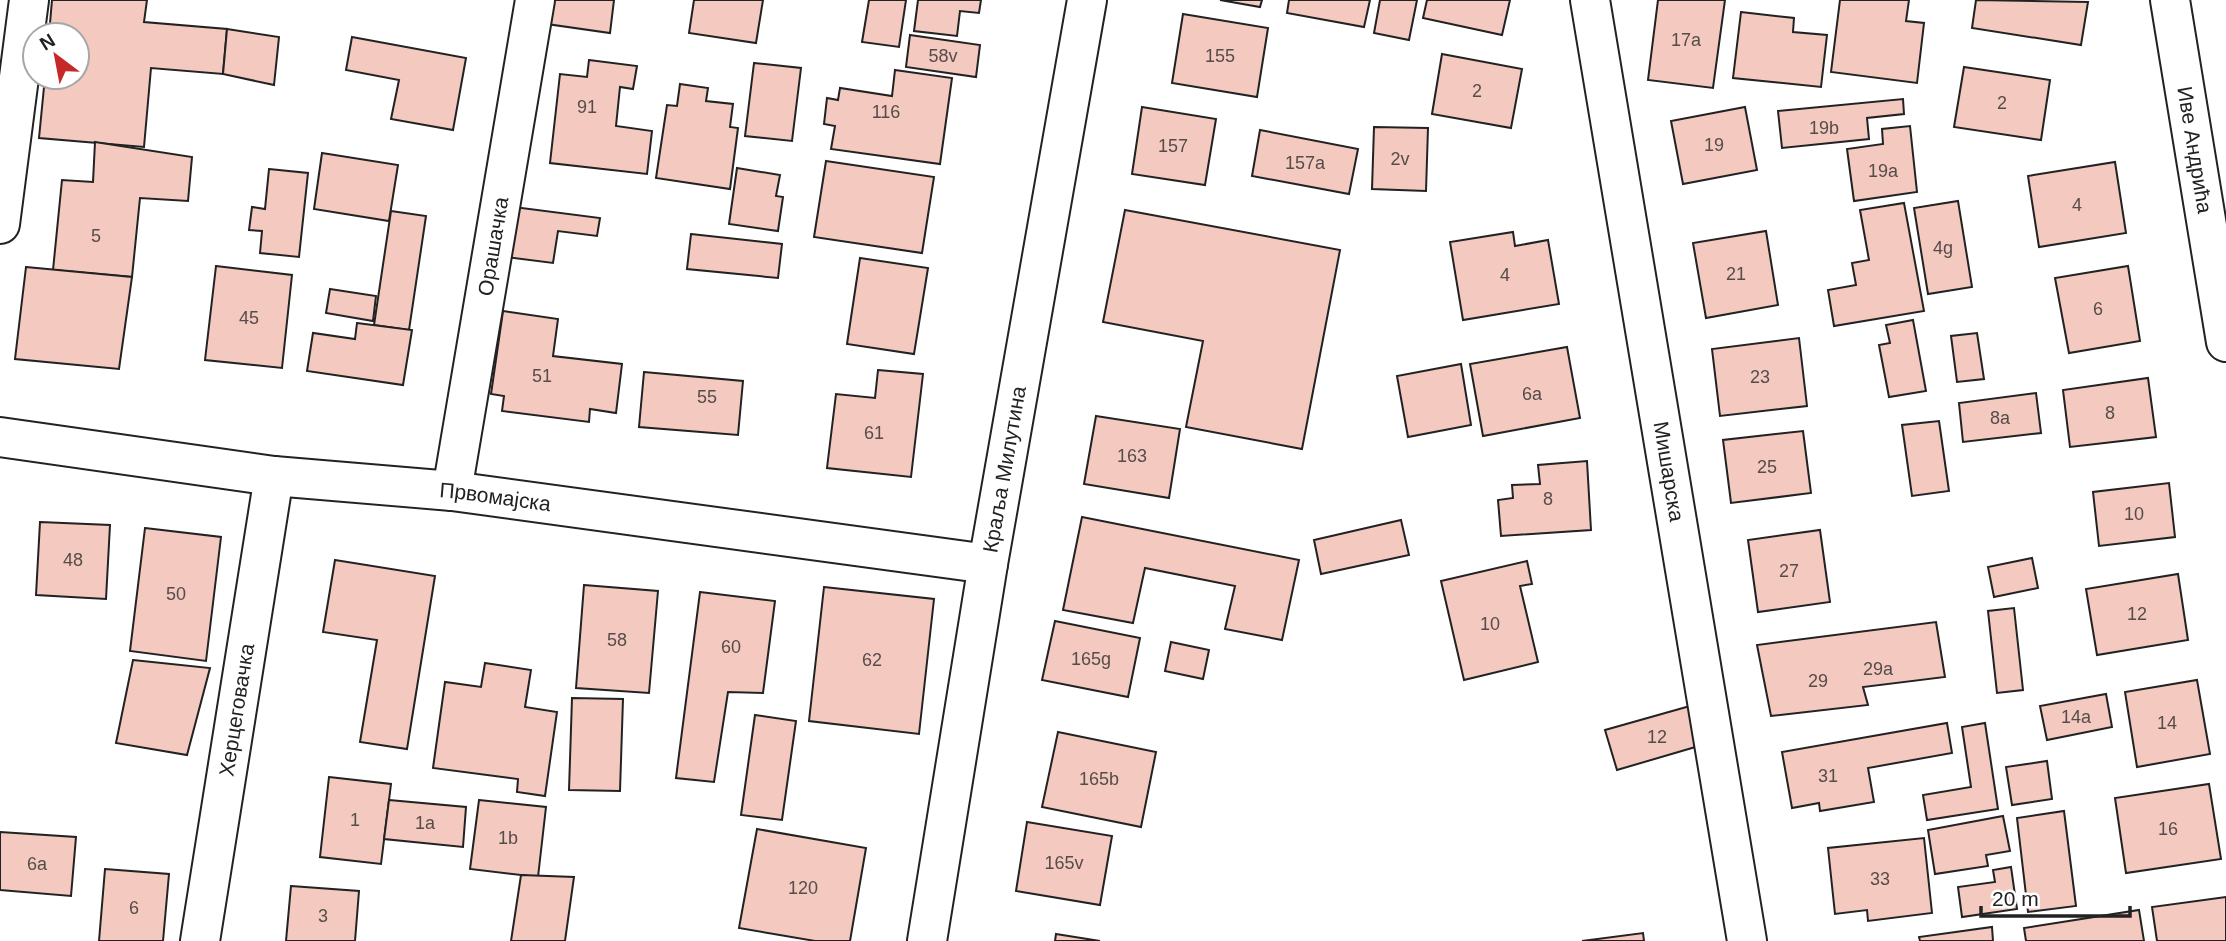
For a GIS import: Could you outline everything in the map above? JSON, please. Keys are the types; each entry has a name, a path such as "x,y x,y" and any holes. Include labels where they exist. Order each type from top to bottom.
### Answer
{"street":[{"path":"0,224 29,0"},
{"name":"Орашачка","path":"452,491 535,0"},
{"name":"Краља Милутина","path":"927,941 988,564 1087,0"},
{"name":"Мишарска","path":"1590,0 1747,941"},
{"name":"Иве Андрића","path":"2171,0 2226,342"},
{"name":"Првомајска","path":"0,437 274,476 452,491 988,564"},
{"name":"Херцеговачка","path":"200,941 274,476"}],"building":[{"path":"52,0 147,0 144,22 227,29 223,74 151,68 144,147 39,138 44,91 91,91 91,21 50,21"},
{"path":"541,0 614,0 610,33 547,24"},
{"path":"694,0 763,0 756,43 689,33"},
{"path":"869,0 906,0 899,47 862,42"},
{"path":"918,0 981,0 979,13 960,11 957,36 914,31"},
{"path":"1220,0 1262,0 1260,7"},
{"path":"1289,0 1370,0 1364,27 1287,13"},
{"path":"1380,0 1417,0 1409,40 1374,33"},
{"path":"1427,0 1510,0 1502,35 1423,18"},
{"path":"1658,0 1725,0 1713,88 1648,80"},
{"path":"1840,0 1909,0 1906,21 1924,23 1917,83 1831,72"},
{"path":"1976,0 2088,2 2081,45 1972,28"},
{"path":"1741,12 1794,18 1793,32 1827,35 1821,87 1733,78"},
{"path":"1183,14 1268,28 1257,97 1172,83"},
{"path":"227,29 279,37 274,85 223,74"},
{"path":"910,35 980,45 976,77 906,67"},
{"path":"352,37 466,58 453,130 391,119 399,80 346,70"},
{"path":"1442,54 1522,69 1511,128 1432,114"},
{"path":"589,60 637,66 633,89 620,87 616,126 652,131 647,174 550,163 560,74 587,77"},
{"path":"754,63 801,68 792,141 745,136"},
{"path":"1964,67 2050,80 2041,140 1954,127"},
{"path":"895,70 952,78 940,164 831,149 835,126 824,124 827,98 838,100 840,88 892,96"},
{"path":"680,84 708,88 706,101 733,104 730,127 738,128 730,189 656,178 667,105 677,106"},
{"path":"1903,99 1904,114 1867,118 1869,139 1782,148 1778,111"},
{"path":"1142,107 1216,119 1205,185 1132,174"},
{"path":"1745,107 1757,170 1683,184 1671,121"},
{"path":"1910,126 1917,192 1854,201 1847,149 1883,144 1882,129"},
{"path":"1374,127 1428,128 1426,191 1372,189"},
{"path":"1260,130 1358,149 1349,194 1252,176"},
{"path":"95,142 192,157 188,201 140,198 132,277 53,270 62,180 93,182"},
{"path":"322,153 398,165 389,221 314,209"},
{"path":"826,161 934,177 922,253 814,237"},
{"path":"2115,162 2126,233 2039,247 2028,176"},
{"path":"737,168 780,175 776,196 783,197 778,231 729,224"},
{"path":"269,169 308,173 299,257 260,253 262,231 249,230 252,207 265,209"},
{"path":"1958,201 1972,287 1928,294 1914,208"},
{"path":"1904,203 1924,311 1834,326 1828,290 1856,285 1852,263 1869,260 1860,210"},
{"path":"506,206 600,218 597,236 558,231 553,263 499,256"},
{"path":"1125,210 1340,250 1302,449 1186,427 1203,341 1103,322"},
{"path":"391,211 426,216 409,330 374,325"},
{"path":"1766,231 1778,305 1706,318 1693,243"},
{"path":"1513,232 1515,246 1548,240 1559,304 1463,320 1450,242"},
{"path":"691,234 782,244 778,278 687,269"},
{"path":"860,258 928,268 914,354 847,344"},
{"path":"216,266 292,275 282,368 205,360"},
{"path":"2128,266 2140,341 2069,353 2055,278"},
{"path":"26,267 132,277 119,369 15,359"},
{"path":"330,289 376,296 373,321 326,313"},
{"path":"503,311 558,319 553,356 622,364 616,413 590,409 589,422 502,411 504,396 491,394"},
{"path":"1913,320 1926,391 1889,397 1879,345 1890,343 1886,325"},
{"path":"357,323 412,330 403,385 307,371 313,333 355,339"},
{"path":"1977,333 1984,379 1957,382 1951,336"},
{"path":"1799,338 1807,406 1720,416 1712,349"},
{"path":"1567,347 1580,418 1483,436 1470,364"},
{"path":"1461,364 1471,425 1408,437 1397,376"},
{"path":"878,370 923,374 911,477 827,468 836,394 875,398"},
{"path":"644,372 743,381 738,435 639,427"},
{"path":"2148,378 2156,437 2070,447 2063,390"},
{"path":"2036,393 2041,433 1963,442 1959,403"},
{"path":"1096,416 1180,429 1169,498 1084,484"},
{"path":"1939,421 1949,491 1912,496 1902,425"},
{"path":"1803,431 1811,493 1731,503 1723,440"},
{"path":"1587,461 1591,530 1501,536 1498,500 1513,498 1512,485 1540,484 1538,465"},
{"path":"2169,483 2175,537 2099,546 2093,492"},
{"path":"1082,517 1299,560 1282,640 1225,629 1235,586 1145,568 1133,623 1063,610"},
{"path":"1401,520 1409,555 1321,574 1314,540"},
{"path":"40,522 110,525 106,599 36,595"},
{"path":"145,528 221,537 206,661 130,651"},
{"path":"1820,530 1830,602 1758,612 1748,540"},
{"path":"2032,558 2038,588 1994,597 1988,567"},
{"path":"335,560 435,576 407,749 360,742 377,640 323,632"},
{"path":"1527,561 1532,584 1520,586 1538,662 1464,680 1441,581"},
{"path":"2178,574 2188,640 2097,655 2086,589"},
{"path":"584,585 658,591 649,693 576,688"},
{"path":"824,587 934,599 919,734 809,721"},
{"path":"700,592 775,601 763,693 728,692 714,782 676,778"},
{"path":"2014,608 2023,690 1997,693 1988,611"},
{"path":"1055,621 1140,638 1128,697 1042,680"},
{"path":"1936,622 1945,677 1863,687 1868,705 1771,716 1757,645"},
{"path":"1171,642 1209,650 1203,679 1165,671"},
{"path":"133,660 210,668 187,755 116,743"},
{"path":"485,663 531,670 525,707 557,712 545,796 517,792 518,779 433,768 445,682 481,687"},
{"path":"2197,680 2210,754 2137,767 2125,692"},
{"path":"2106,694 2112,727 2047,740 2040,706"},
{"path":"572,698 623,699 620,791 569,790"},
{"path":"1697,704 1709,743 1617,770 1605,730"},
{"path":"755,715 796,721 782,820 741,815"},
{"path":"1947,723 1952,753 1868,768 1874,802 1820,811 1819,803 1792,808 1782,752"},
{"path":"1985,723 1998,809 1927,820 1923,795 1971,787 1962,727"},
{"path":"1058,732 1156,752 1141,827 1042,807"},
{"path":"2047,761 2052,799 2012,805 2006,767"},
{"path":"329,777 391,784 381,864 320,857"},
{"path":"2209,784 2221,859 2126,873 2115,798"},
{"path":"389,800 466,807 463,847 384,839"},
{"path":"479,800 546,807 538,877 470,869"},
{"path":"2064,811 2076,906 2028,912 2017,818"},
{"path":"2003,816 2010,851 1986,855 1988,866 1935,874 1928,830"},
{"path":"1027,822 1112,836 1100,905 1016,891"},
{"path":"757,829 866,848 850,941 815,941 739,928"},
{"path":"0,832 76,837 71,896 0,890"},
{"path":"1924,838 1932,913 1868,921 1867,910 1835,914 1828,848"},
{"path":"2011,867 2017,909 1962,917 1958,887 1995,882 1993,870"},
{"path":"105,869 169,874 163,941 99,941"},
{"path":"521,875 574,877 565,941 511,941"},
{"path":"291,886 359,891 355,941 286,941"},
{"path":"2226,897 2226,941 2157,941 2152,907"},
{"path":"2139,910 2144,941 2026,941 2024,928"},
{"path":"1992,927 1993,941 1920,941 1919,937"},
{"path":"1643,933 1644,941 1582,941"},
{"path":"1056,934 1100,941 1055,941"}]}
